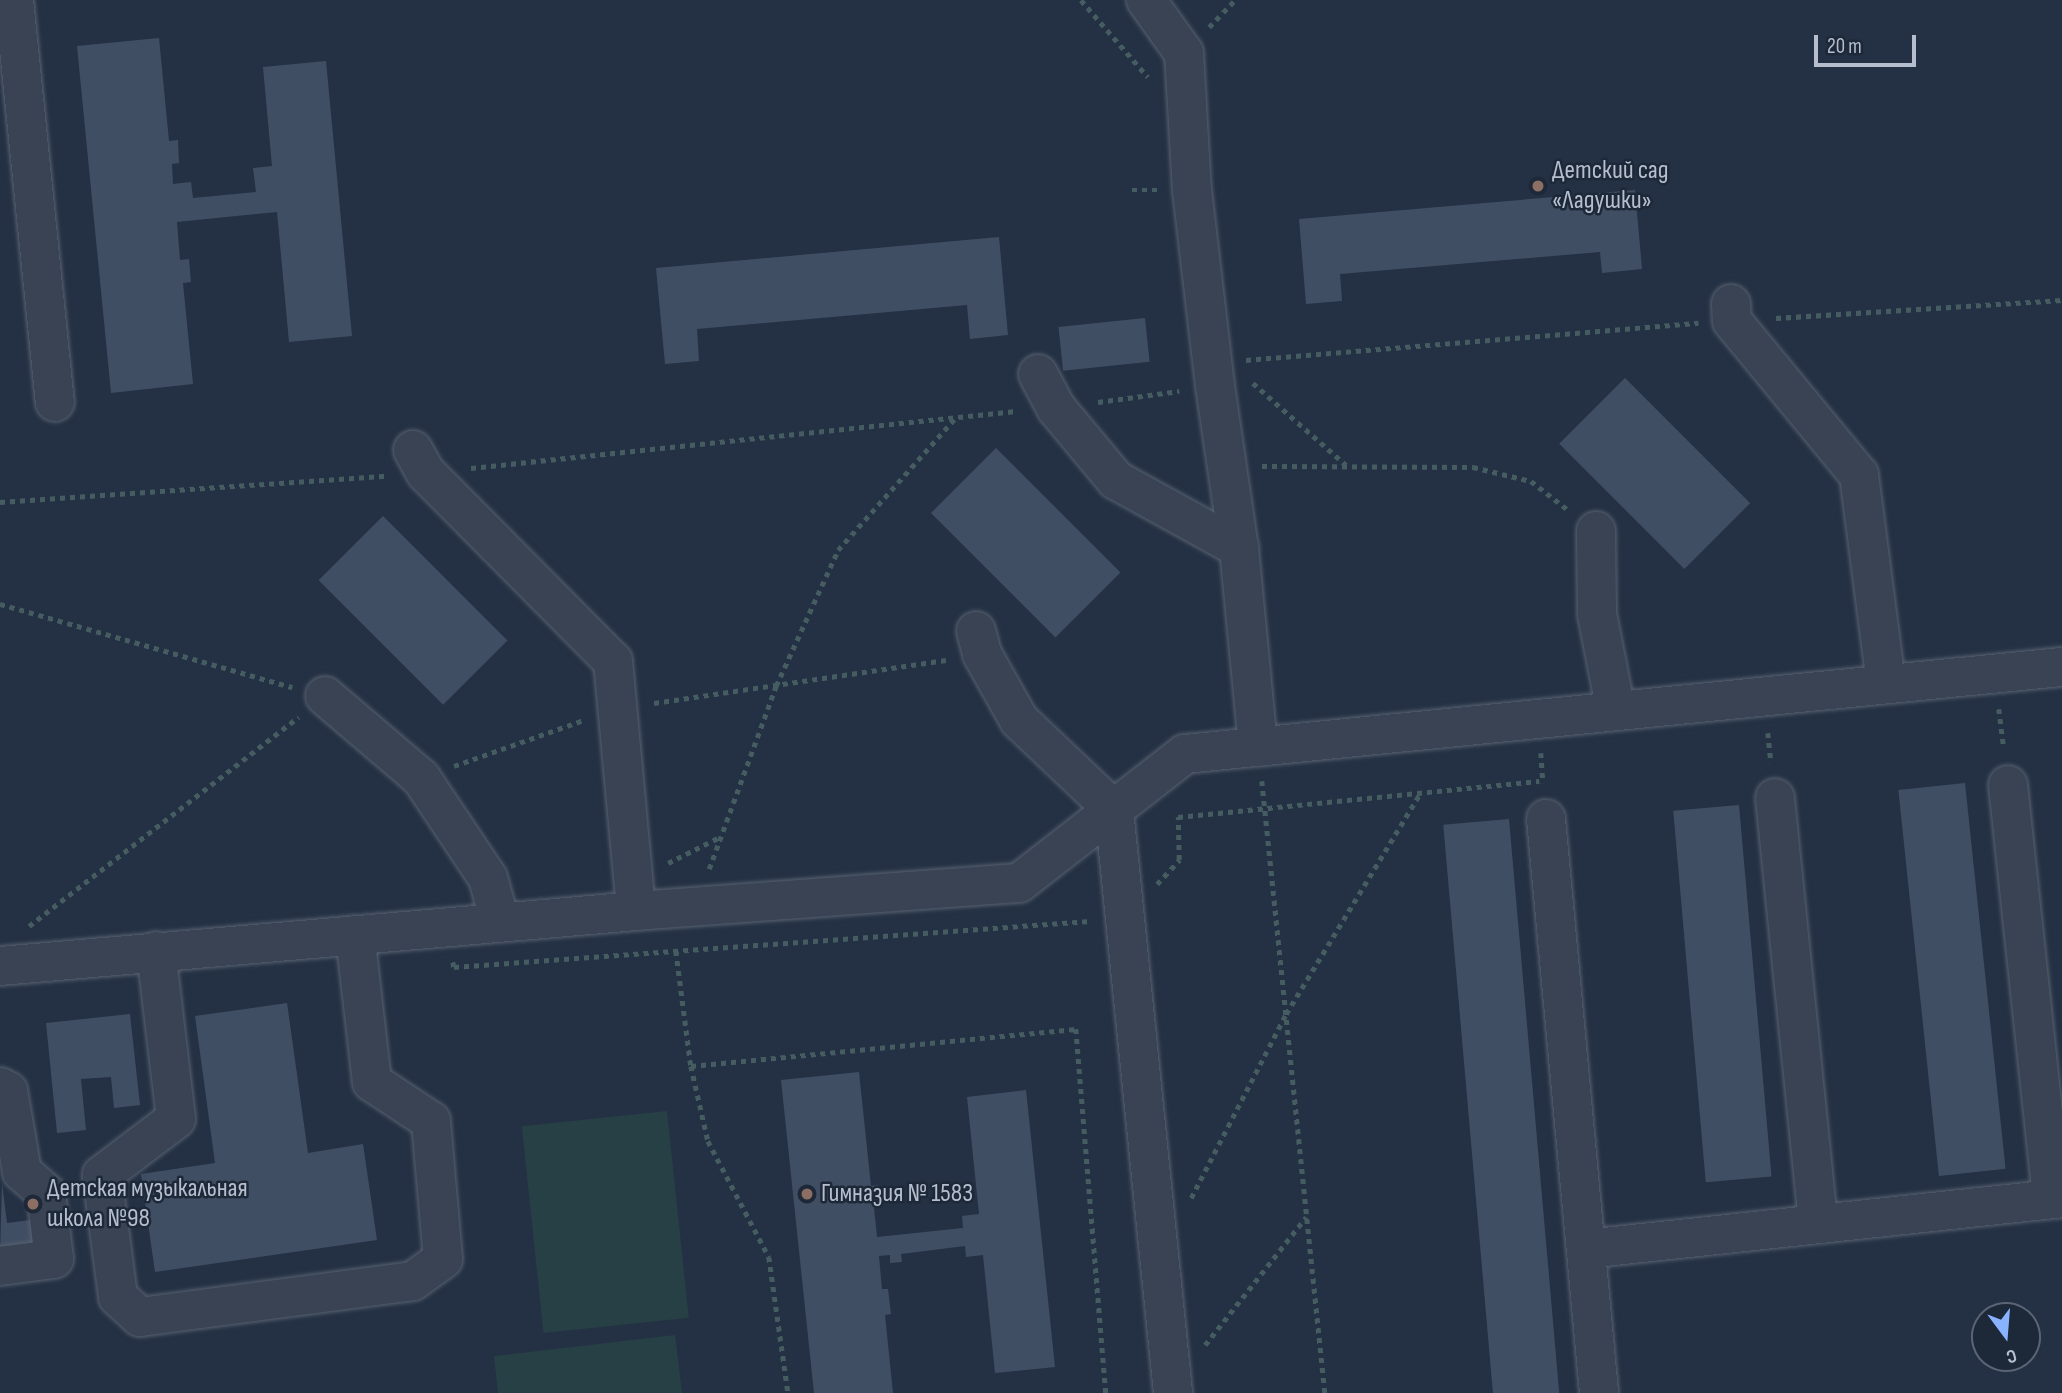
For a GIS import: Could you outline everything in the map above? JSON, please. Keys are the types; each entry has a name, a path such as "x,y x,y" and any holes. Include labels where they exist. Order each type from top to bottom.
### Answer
{"street":[{"path":"14,0 55,402"},
{"path":"1146,0 1184,53 1192,190 1219,370 1226,466 1238,548 1258,747"},
{"path":"1732,312 1859,475 1886,682"},
{"path":"1038,374 1056,408 1116,480 1238,548"},
{"path":"419,461 613,661 635,896"},
{"path":"1596,531 1597,614 1616,712"},
{"path":"979,643 1019,720 1114,810 1173,1390"},
{"path":"0,966 500,922 635,896 701,906 1019,883 1185,754 1616,712 1886,682 2062,667"},
{"path":"325,696 421,778 488,878 500,922"},
{"path":"1586,1249 2057,1199 2008,785"},
{"path":"1774,799 1818,1224"},
{"path":"1546,819 1599,1393"},
{"path":"156,951 176,1119 102,1175 118,1297 141,1317 413,1281 443,1259 431,1121 372,1082 355,935"},
{"path":"0,1087 8,1091 22,1172 46,1193 54,1259 0,1266"}],"path":[{"path":"1081,0 1148,76 1149,89"},
{"path":"1153,177 1153,190"},
{"path":"0,502 419,461 958,414 1056,408 1219,370 1732,312 2062,300"},
{"path":"1219,370 1346,466"},
{"path":"701,906 700,894 776,686 838,550 958,414"},
{"path":"1226,466 1473,467 1531,481 1596,531"},
{"path":"0,604 325,696"},
{"path":"421,778 617,708 776,686 979,643"},
{"path":"1998,695 2008,785"},
{"path":"22,931 325,696"},
{"path":"1767,721 1774,799"},
{"path":"1540,742 1546,819"},
{"path":"676,951 1125,919 1180,860 1178,817 1543,781"},
{"path":"1190,1199 1286,1014 1419,794"},
{"path":"1265,810 1325,1393"},
{"path":"635,896 721,836"},
{"path":"675,940 691,1066 708,1141 769,1257 788,1393"},
{"path":"691,1066 1076,1029 1106,1393"},
{"path":"1173,1390 1307,1217"}],"green space":[{"path":"667,1111 689,1318 544,1333 522,1126"},
{"path":"675,1335 682,1393 498,1393 494,1356"}],"building":[{"path":"159,38 169,141 178,140 179,163 172,164 173,184 191,182 193,198 256,192 253,168 272,166 263,67 326,61 352,336 289,342 277,212 177,222 180,260 189,259 191,282 183,283 193,384 111,393 77,46"},
{"path":"1635,190 1642,269 1602,273 1600,252 1340,274 1342,301 1306,304 1299,219"},
{"path":"999,237 1008,335 970,339 967,305 697,329 699,361 665,364 656,268"},
{"path":"1145,318 1150,362 1063,371 1058,327"},
{"path":"1625,378 1750,503 1684,569 1559,444"},
{"path":"996,448 1120,572 1055,638 931,513"},
{"path":"383,516 507,640 443,705 319,580"},
{"path":"1965,783 2006,1169 1939,1176 1898,790"},
{"path":"1739,805 1772,1177 1706,1182 1673,811"},
{"path":"1509,819 1559,1393 1493,1393 1443,825"},
{"path":"287,1003 308,1153 363,1144 377,1240 155,1272 141,1174 215,1163 195,1016"},
{"path":"130,1014 140,1105 114,1108 111,1077 81,1079 86,1130 57,1133 46,1023"},
{"path":"859,1072 871,1186 878,1185 881,1207 874,1208 877,1237 963,1228 962,1216 979,1214 967,1097 1026,1090 1055,1367 995,1373 983,1255 966,1257 965,1246 901,1254 902,1262 890,1263 890,1255 879,1256 882,1289 888,1289 891,1314 885,1315 893,1393 814,1393 781,1080"},
{"path":"2,1183 7,1223 38,1219 42,1251 0,1256"}],"place":[{"name":"Детский сад «Ладушки»","path":"1538,186"},
{"name":"Гимназия № 1583","path":"807,1194"},
{"name":"Детская музыкальная школа №98","path":"33,1204"}]}
